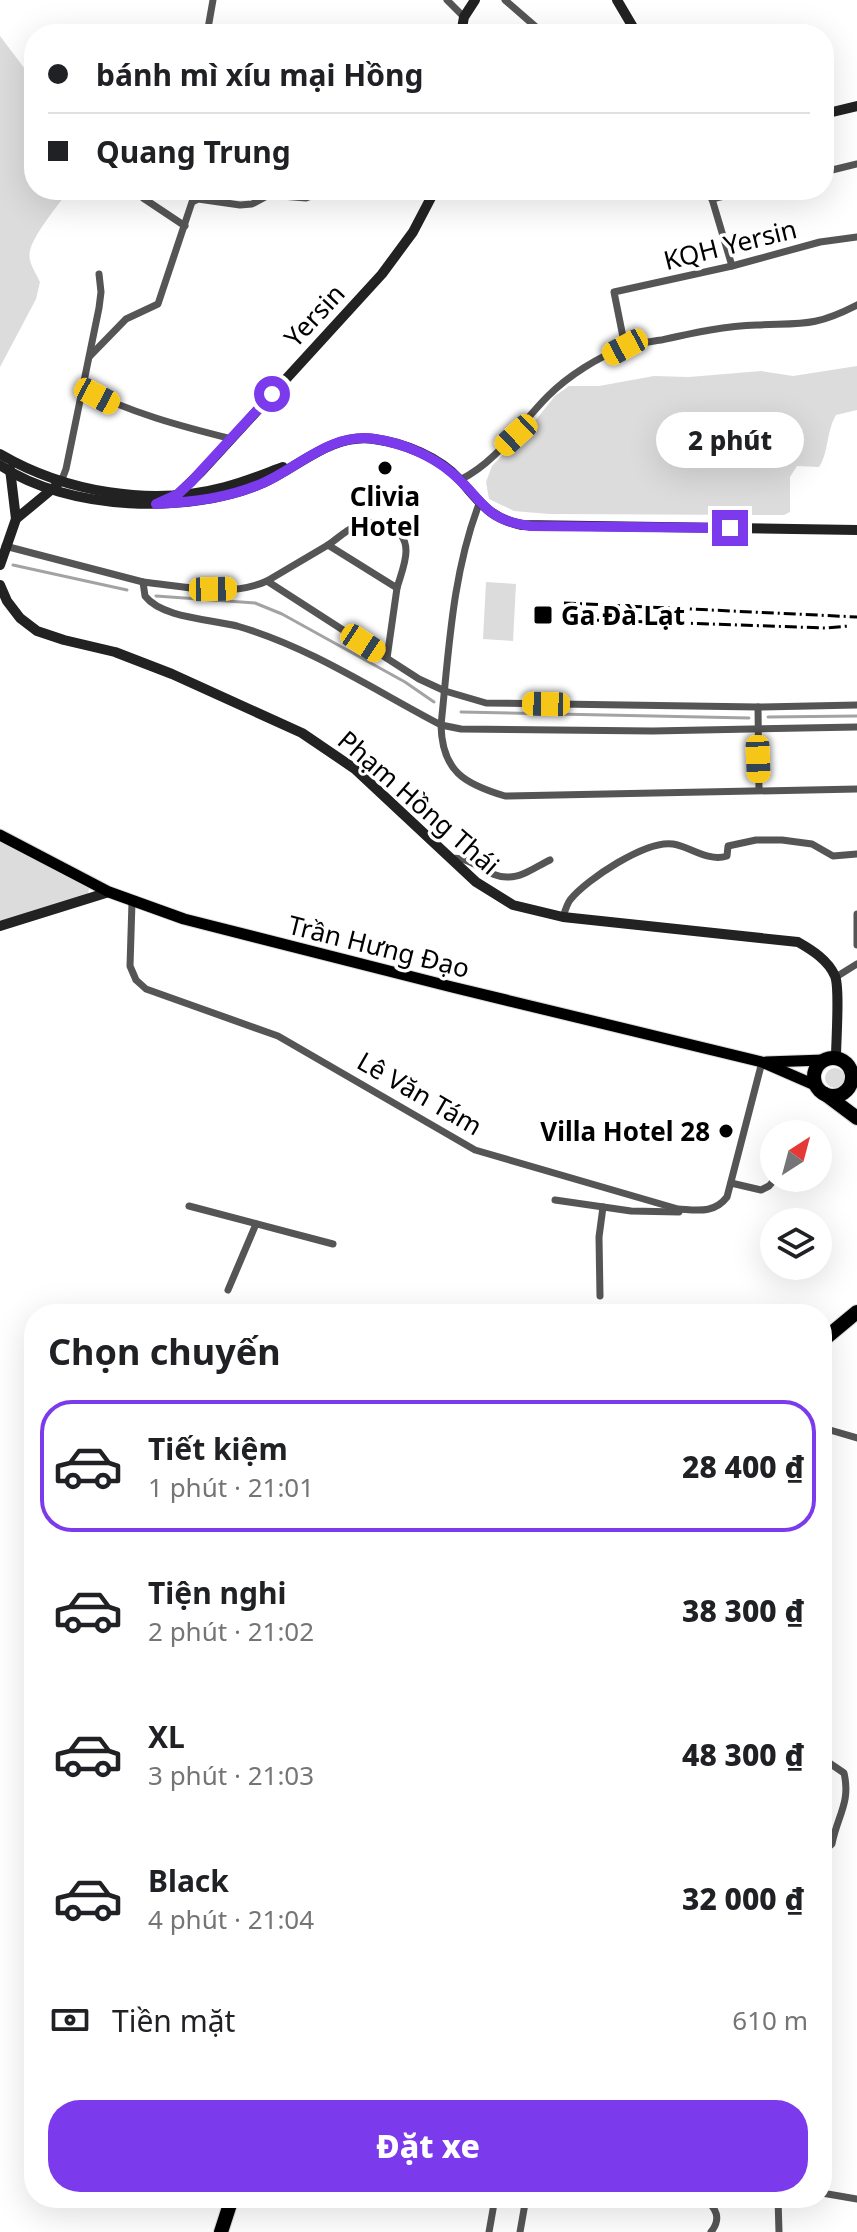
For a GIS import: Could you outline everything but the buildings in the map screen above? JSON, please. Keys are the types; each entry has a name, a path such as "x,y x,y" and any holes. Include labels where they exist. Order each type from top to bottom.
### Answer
{"highway":[{"path":"821,1090 837,1096 854,1085 850,1068 841,1061 816,1069 821,1090 857,1118"},
{"path":"832,1333 857,1312"},
{"path":"221,2232 229,2208"}],"main road":[{"name":"Trần Hưng Đạo","path":"0,835 132,902 251,937 762,1062 821,1090"},
{"name":"Trần Hưng Đạo","path":"762,1062 841,1061"}],"street":[{"path":"209,24 213,0"},
{"path":"447,0 464,17"},
{"path":"463,24 475,0"},
{"path":"505,0 533,24"},
{"path":"617,0 631,24"},
{"path":"834,112 857,106"},
{"path":"834,170 857,164"},
{"path":"146,200 185,226"},
{"path":"90,356 126,319 158,304 192,202 196,200"},
{"path":"205,200 240,205 260,200"},
{"name":"Yersin","path":"10,472 97,500 156,504 178,494 382,274 413,232 430,200"},
{"path":"712,200 732,266"},
{"name":"KQH Yersin","path":"625,347 614,292 732,266 802,246 857,237"},
{"path":"0,565 16,519 57,485 90,356 101,292 99,274"},
{"path":"460,480 476,472 516,435 547,397 566,380 625,347 714,329 810,324 831,319 857,305"},
{"path":"82,388 154,420 232,439"},
{"path":"178,494 224,487 293,464 340,443 371,438 396,443 420,453 460,480 479,504 505,520 530,526 857,530"},
{"path":"3,459 10,472 16,519"},
{"name":"Yersin","path":"3,459 57,485 120,493 178,494"},
{"path":"156,504 230,495 273,478 293,464"},
{"path":"479,504 457,579 441,725 442,748 451,766 465,779 481,789 505,796 857,789"},
{"path":"5,546 143,582 213,589 239,588 267,581 355,526 369,522 382,523 395,529 404,539 406,551 387,658"},
{"path":"328,545 397,588"},
{"path":"267,581 419,679 445,691 486,703 758,707 857,705"},
{"path":"143,582 145,596 163,610 272,636 441,725 461,729 627,731 857,727"},
{"name":"Phạm Hồng Thái","path":"0,585 20,618 37,631 115,652 172,674 302,733 355,769 476,882 504,900 535,912 563,917 798,942 825,961 836,977"},
{"path":"758,707 759,790"},
{"path":"563,917 569,901 600,874 641,851 661,844 673,844 718,858 727,856 728,846 756,840 806,843 833,856 857,854"},
{"path":"450,859 458,857 507,878 521,875 550,860"},
{"path":"0,926 109,892"},
{"name":"Lê Văn Tám","path":"132,902 130,966 136,980 146,989 278,1036 475,1150 678,1209 697,1211"},
{"path":"857,914 857,945"},
{"path":"841,1061 836,977 857,964"},
{"path":"555,1200 647,1212 697,1211 721,1205 727,1197 762,1062"},
{"path":"731,1183 760,1190"},
{"path":"189,1206 333,1244"},
{"path":"600,1296 599,1237 603,1207"},
{"path":"228,1290 256,1224"},
{"path":"832,1431 857,1438"},
{"path":"832,1765 844,1773 848,1790 832,1844"},
{"path":"832,2195 857,2199"},
{"path":"489,2232 493,2208"},
{"path":"520,2232 524,2208"},
{"path":"711,2232 718,2220 713,2208"},
{"path":"778,2208 779,2232"}],"shaded area":[{"path":"0,36 24,68 24,200 62,200 32,244 30,259 40,282 36,299 0,367"},
{"path":"857,366 857,410 836,415 819,467 797,466 790,477 790,512 784,515 549,514 514,511 489,499 486,482 492,466 555,396 569,386 599,386 654,376 689,377 761,371 793,376"},
{"path":"486,582 516,584 513,641 483,639"},
{"path":"0,841 89,887 88,896 0,921"},
{"path":"831,1068 839,1068 845,1078 839,1088 831,1088 825,1082 825,1074"}],"waterway":[{"path":"13,565 127,590"},
{"path":"156,596 255,603 282,614 405,682 434,702"},
{"path":"461,712 749,718"},
{"path":"768,717 857,716"}],"railway":[{"path":"564,603 857,617"},
{"path":"565,619 826,628 849,626"}],"place":[{"name":"Clivia Hotel","path":"385,468"},
{"name":"Ga Đà Lạt","path":"543,615"},
{"name":"Villa Hotel 28","path":"726,1131"}],"route":[{"path":"272,394 191,482 178,494 156,504 230,495 261,484 312,454 340,443 371,438 396,443 432,459 460,480 485,509 513,523 530,526 730,528"}]}
